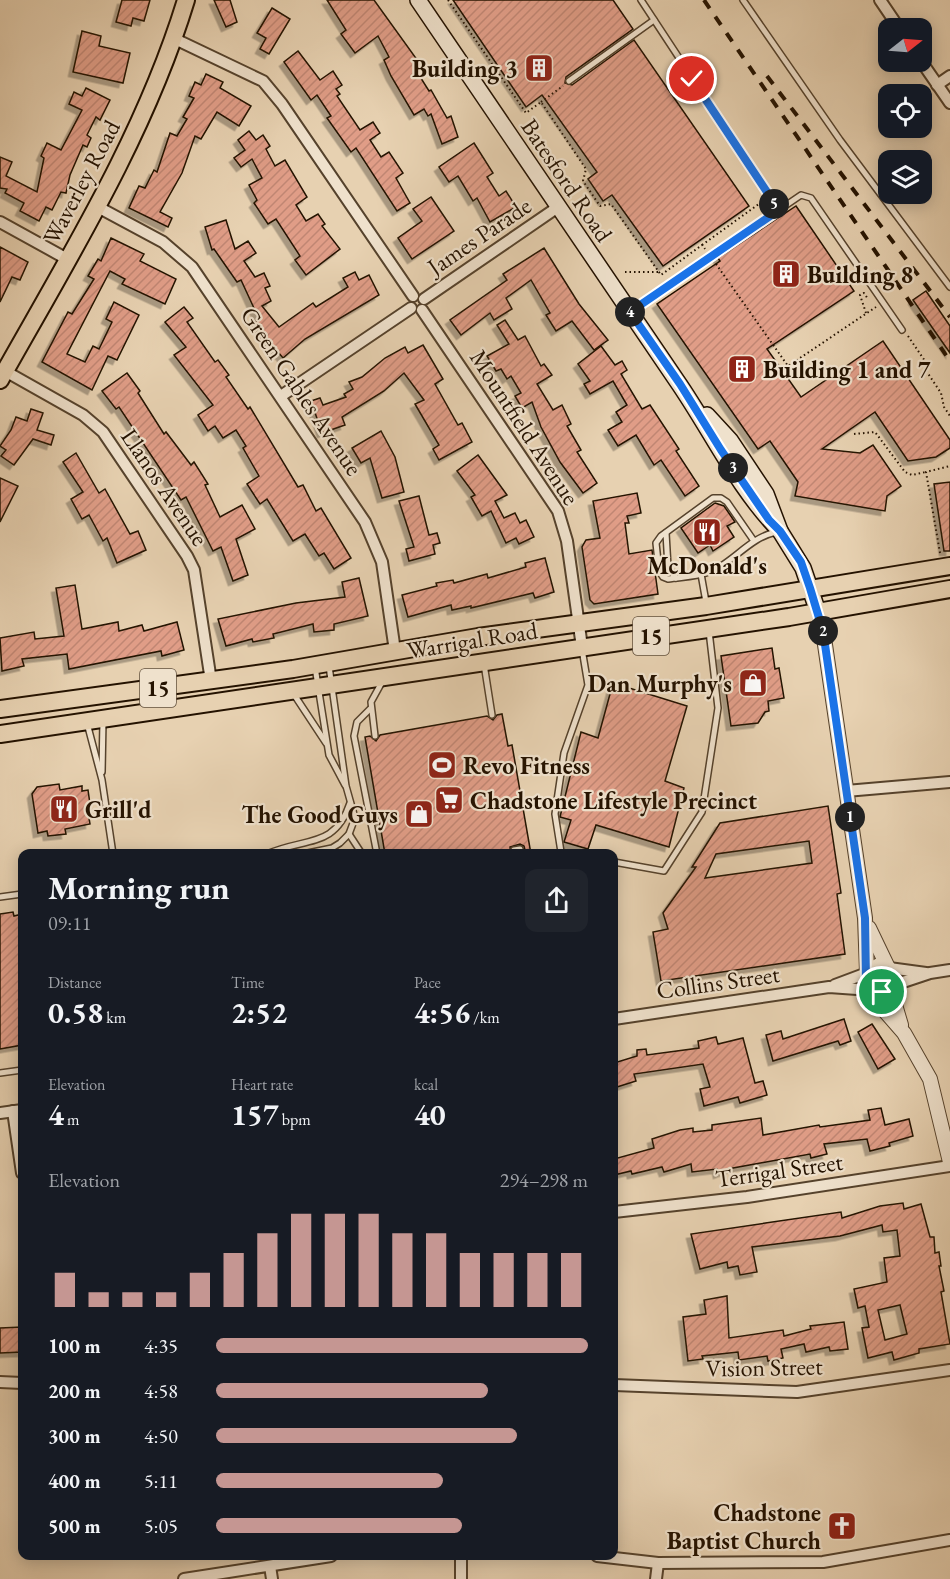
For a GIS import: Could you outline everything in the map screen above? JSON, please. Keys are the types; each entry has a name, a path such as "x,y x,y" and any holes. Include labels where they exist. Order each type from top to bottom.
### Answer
{"main road":[{"name":"Waverley Road","path":"2,375 145,115 175,39 186,0"},
{"name":"Batesford Road","path":"418,0 680,384 721,450 801,562 818,612"},
{"name":"Warrigal Road","path":"0,709 211,681 579,621 706,606 810,588 945,559"},
{"name":"Warrigal Road","path":"0,734 818,612 950,589"}],"street":[{"path":"880,0 892,18"},
{"name":"Mountfield Avenue","path":"175,39 262,81 282,104 558,511 567,541 582,647"},
{"path":"928,72 950,104"},
{"path":"937,85 950,76"},
{"name":"Green Gables Avenue","path":"96,206 163,242 192,267 281,396 365,522 377,545 382,561 395,651"},
{"name":"James Parade","path":"281,396 558,207"},
{"path":"0,222 67,259"},
{"name":"Llanos Avenue","path":"2,375 82,415 104,432 188,556 194,570 211,681"},
{"name":"Batesford Road","path":"818,612 865,918 867,973"},
{"path":"846,791 950,782"},
{"name":"Batesford Road","path":"865,918 888,968"},
{"path":"930,973 888,968 879,964 867,973 866,982 886,1012 904,1033 933,1087 950,1164"},
{"path":"888,968 893,975 891,987 904,1033"},
{"path":"872,990 882,992 930,973 950,970"},
{"name":"Collins Street","path":"618,1018 829,987 867,973"},
{"name":"Collins Street","path":"829,987 872,990"},
{"path":"0,1113 18,1110"},
{"name":"Terrigal Street","path":"618,1212 747,1197 950,1164"},
{"name":"Vision Street","path":"618,1385 797,1392 950,1370"},
{"path":"0,1382 18,1383"},
{"path":"618,1558 658,1563 823,1562 950,1540"},
{"path":"184,1579 307,1560"},
{"path":"461,1560 461,1579"},
{"path":"656,1579 658,1563"},
{"path":"270,1566 272,1579"}],"lane":[{"path":"641,0 779,210"},
{"path":"742,0 840,140 950,287"},
{"path":"568,81 654,20"},
{"path":"630,312 801,195 811,198 902,330"},
{"path":"754,541 721,498 714,498 656,543 659,571 665,578 708,573 754,541 761,535 780,531"},
{"path":"666,533 668,567 676,578"},
{"path":"701,574 706,606"},
{"path":"618,863 664,871 702,812 718,708 709,627"},
{"path":"561,849 555,814 564,753 588,685 582,647"},
{"path":"484,662 492,715"},
{"path":"321,663 346,786 355,818 349,834 332,848 327,849"},
{"path":"321,663 325,687 328,747 332,762 346,786"},
{"path":"375,736 370,709 373,698 385,678"},
{"path":"293,692 328,747"},
{"path":"370,709 357,722 354,736 374,849"},
{"path":"102,780 104,720"},
{"path":"86,722 102,780 112,849"},
{"path":"280,849 331,834 342,824 350,803"},
{"path":"349,834 359,849"},
{"path":"0,897 18,895"},
{"path":"0,1073 18,1071"}],"path":[{"path":"448,0 526,113 568,81"},
{"path":"541,102 586,169 583,180 600,206 610,204 659,272"},
{"path":"625,272 659,272 661,274 763,201"},
{"path":"702,245 788,366 875,307 864,293 860,295 866,313"},
{"path":"902,330 907,333 927,364 927,372 941,393 944,407 950,416"},
{"path":"854,435 875,432 905,472 912,475 950,466"},
{"path":"926,472 945,559"}],"building":[{"path":"122,0 150,0 144,21 133,18 131,26 116,22"},
{"path":"214,0 230,0 237,22 226,27"},
{"path":"327,0 374,0 423,68 417,72 429,91 431,90 447,118 451,116 458,137 442,144 431,114 428,116 424,109 414,115 391,76 384,60 389,57 378,36 355,53 341,34 346,30"},
{"path":"453,0 613,0 633,29 566,77 565,83 572,85 634,40 749,206 663,266 612,195 603,201 588,179 597,172 542,95 526,107"},
{"path":"272,8 290,19 269,54 260,49 266,38 257,33"},
{"path":"82,31 101,36 99,46 130,53 123,83 73,72"},
{"path":"298,51 320,80 333,71 342,85 336,89 340,94 337,96 360,130 373,122 380,133 370,140 381,157 389,152 403,173 396,178 410,203 397,211 356,148 351,152 327,118 331,116 317,95 311,100 284,62"},
{"path":"206,74 223,82 220,88 251,106 239,126 217,112 201,139 195,136 182,173 160,212 172,218 168,227 129,208 139,186 145,188 154,170 157,172 170,133 177,136 187,119 183,117 194,98 189,96 195,82 201,85"},
{"path":"86,88 110,100 100,120 96,117 87,135 91,138 87,147 83,145 70,175 66,193 61,192 52,210 46,207 39,221 20,211 24,203 5,193 7,189 0,188 0,157 12,162 6,176 37,192 44,158 41,156 47,143 61,150 82,110 69,104 74,92 82,96"},
{"path":"249,131 256,140 263,135 270,146 266,149 275,166 285,160 307,197 296,205 306,221 318,214 325,224 322,226 340,249 306,275 295,260 300,256 276,219 268,224 254,203 257,200 249,185 262,178 252,159 241,167 234,158 245,150 238,140"},
{"path":"474,143 493,173 487,177 499,196 506,191 516,207 490,222 477,198 473,201 458,176 449,182 439,167"},
{"path":"431,197 454,231 412,259 398,238 422,221 413,209"},
{"name":"Building 1 and 7","path":"796,206 854,291 767,349 801,397 883,341 950,440 950,448 936,457 908,461 875,412 822,449 860,453 873,445 901,486 887,496 885,511 795,496 798,482 770,441 758,449 657,304 720,261 718,258"},
{"path":"226,220 235,249 248,241 256,253 244,261 255,277 264,273 270,286 265,288 271,301 262,306 279,327 313,303 316,307 348,287 343,278 355,272 359,280 369,275 379,295 305,339 283,358 254,323 259,319 241,280 237,282 214,249 212,250 205,227"},
{"path":"111,238 144,254 140,261 176,279 165,304 122,284 125,279 110,271 67,354 85,362 93,346 99,349 112,322 106,319 114,302 139,315 117,360 108,356 92,390 42,362 68,312 72,314 94,279 88,276 98,259 101,261"},
{"path":"0,247 28,262 20,280 12,277 0,302"},
{"path":"544,248 579,304 608,340 594,350 572,321 556,331 546,315 550,313 531,280 506,298 512,309 494,320 490,313 461,335 450,320 507,280 503,274"},
{"path":"926,291 950,326 950,353 913,300"},
{"path":"184,307 193,318 187,322 215,362 218,360 229,375 226,377 248,409 250,407 298,487 303,485 316,511 321,508 351,558 334,569 324,553 319,556 305,534 293,541 267,499 260,504 247,484 259,476 236,430 223,438 215,426 208,431 198,415 213,405 174,355 186,347 165,322"},
{"path":"505,320 518,340 525,336 541,366 544,364 552,375 537,384 553,410 562,405 571,424 567,426 581,450 577,452 597,483 583,493 560,462 541,427 532,402 522,408 515,396 521,393 511,376 507,379 501,369 496,371 487,356 509,344 497,325"},
{"path":"423,345 443,379 435,384 458,425 462,423 472,442 439,460 433,449 439,445 415,404 424,400 404,373 384,391 342,417 345,425 322,433 311,401 320,398 323,405 346,397 344,394 353,389 349,382 362,377 385,358 405,347 408,353"},
{"path":"601,346 615,365 622,361 627,370 621,374 642,409 650,405 679,449 676,451 699,486 685,496 661,460 654,465 636,435 618,446 608,430 622,422 616,412 627,405 613,381 590,394 584,384 590,381 578,364"},
{"path":"127,373 164,434 166,432 191,465 194,462 208,484 205,485 220,517 242,505 255,529 236,539 248,575 233,581 221,547 213,551 186,497 181,500 119,407 116,409 102,391"},
{"path":"31,409 43,413 37,430 54,435 51,445 33,439 14,465 1,456 6,450 0,446 11,430 16,417 27,421"},
{"path":"381,431 395,457 404,492 382,498 370,458 361,463 352,448"},
{"path":"76,453 99,493 105,489 130,534 138,531 146,550 117,563 107,538 103,541 89,515 82,519 71,499 83,492 63,462"},
{"path":"478,455 507,495 495,501 504,518 515,513 520,523 526,520 534,537 519,544 516,538 506,543 491,511 482,516 471,497 475,495 457,471"},
{"path":"0,478 18,486 0,522"},
{"path":"950,482 950,551 944,551 934,484"},
{"path":"637,493 641,513 627,516 629,523 625,523 629,554 652,550 658,594 594,604 590,600 582,547 586,540 600,538 593,501"},
{"path":"419,496 429,535 437,533 440,543 433,545 435,554 409,561 406,549 414,547 399,501"},
{"name":"McDonald's","path":"715,503 724,506 735,522 727,526 734,537 713,551 710,545 698,553 681,528"},
{"path":"545,558 554,592 535,598 533,593 471,608 471,606 452,610 451,605 408,617 402,595 437,586 436,583 453,580 454,583 487,574 488,578 526,567 525,563"},
{"path":"359,578 368,616 334,624 334,630 314,632 313,624 273,634 274,638 253,642 252,639 226,646 218,619 296,603 345,597 342,582"},
{"path":"75,585 82,629 118,622 119,631 142,625 144,631 177,622 184,650 162,656 161,651 69,669 67,654 22,659 24,666 2,671 0,638 34,632 35,639 64,636 56,588"},
{"name":"Dan Murphy's","path":"772,648 775,669 779,668 784,698 768,701 769,711 765,712 758,723 731,726 721,656"},
{"path":"613,683 687,706 665,781 684,788 669,847 596,825 588,849 564,842 571,820 560,817 581,732 598,738"},
{"name":"Chadstone Lifestyle Precinct","path":"502,714 508,746 512,745 530,849 525,849 520,844 510,847 510,849 384,849 365,737 370,736 376,741 380,735 487,716 493,720 497,715"},
{"name":"Grill'd","path":"59,784 60,790 82,786 82,791 88,790 90,824 65,829 66,834 48,836 47,831 38,833 32,794 37,787"},
{"path":"828,806 841,893 837,894 845,954 661,981 653,932 668,929 663,913 696,867 692,867 720,823","holes":["809,841 812,863 705,878 716,854"]},
{"path":"13,912 14,916 18,915 18,1046 0,1049 0,914"},
{"path":"844,1019 851,1041 840,1045 838,1041 773,1061 766,1035 781,1031 783,1039"},
{"path":"872,1024 895,1059 878,1069 858,1032"},
{"path":"716,1037 718,1044 743,1038 755,1083 763,1081 767,1095 740,1103 738,1097 704,1106 700,1089 710,1087 703,1064 634,1074 636,1081 618,1087 618,1062 637,1056 637,1050 646,1049 647,1055 699,1048 698,1041"},
{"path":"881,1108 885,1125 909,1119 913,1136 889,1143 890,1146 870,1151 867,1139 824,1144 827,1154 811,1158 810,1154 733,1168 718,1174 717,1169 692,1172 691,1164 664,1172 662,1167 632,1174 631,1171 618,1174 618,1158 654,1148 652,1139 680,1130 693,1128 693,1132 712,1130 712,1125 761,1118 763,1135 819,1125 820,1127 870,1120 868,1110"},
{"path":"903,1203 904,1209 921,1204 930,1237 934,1237 935,1253 939,1252 944,1291 941,1292 950,1344 919,1349 919,1353 894,1360 892,1352 868,1358 862,1328 869,1327 865,1306 858,1308 854,1289 887,1282 884,1258 900,1256 897,1230 883,1232 882,1225 840,1236 752,1247 757,1272 740,1275 738,1266 728,1268 727,1262 700,1269 691,1234 841,1212 842,1218 880,1206","holes":["900,1305 907,1334 885,1340 878,1310"]},
{"path":"727,1296 729,1338 783,1330 784,1336 811,1329 810,1326 844,1322 848,1349 830,1351 829,1347 806,1352 804,1344 781,1349 783,1358 768,1361 767,1356 739,1360 738,1352 702,1356 703,1359 688,1361 683,1317 706,1314 704,1300"},
{"path":"18,1327 18,1352 0,1353 0,1328"}],"railway":[{"path":"704,0 950,361"},
{"path":"767,76 950,317"}],"place":[{"name":"Building 3","path":"539,68"},
{"name":"Building 8","path":"786,274"},
{"name":"Building 1 and 7","path":"742,369"},
{"name":"McDonald's","path":"707,532"},
{"name":"Dan Murphy's","path":"753,683"},
{"name":"Revo Fitness","path":"442,765"},
{"name":"Chadstone Lifestyle Precinct","path":"449,800"},
{"name":"Grill'd","path":"64,809"},
{"name":"The Good Guys","path":"419,814"},
{"name":"Chadstone Baptist Church","path":"842,1526"}],"route":[{"path":"692,79 779,210 630,312 680,384 721,450 801,562 823,631 865,918 866,982 871,990 882,992"}]}
